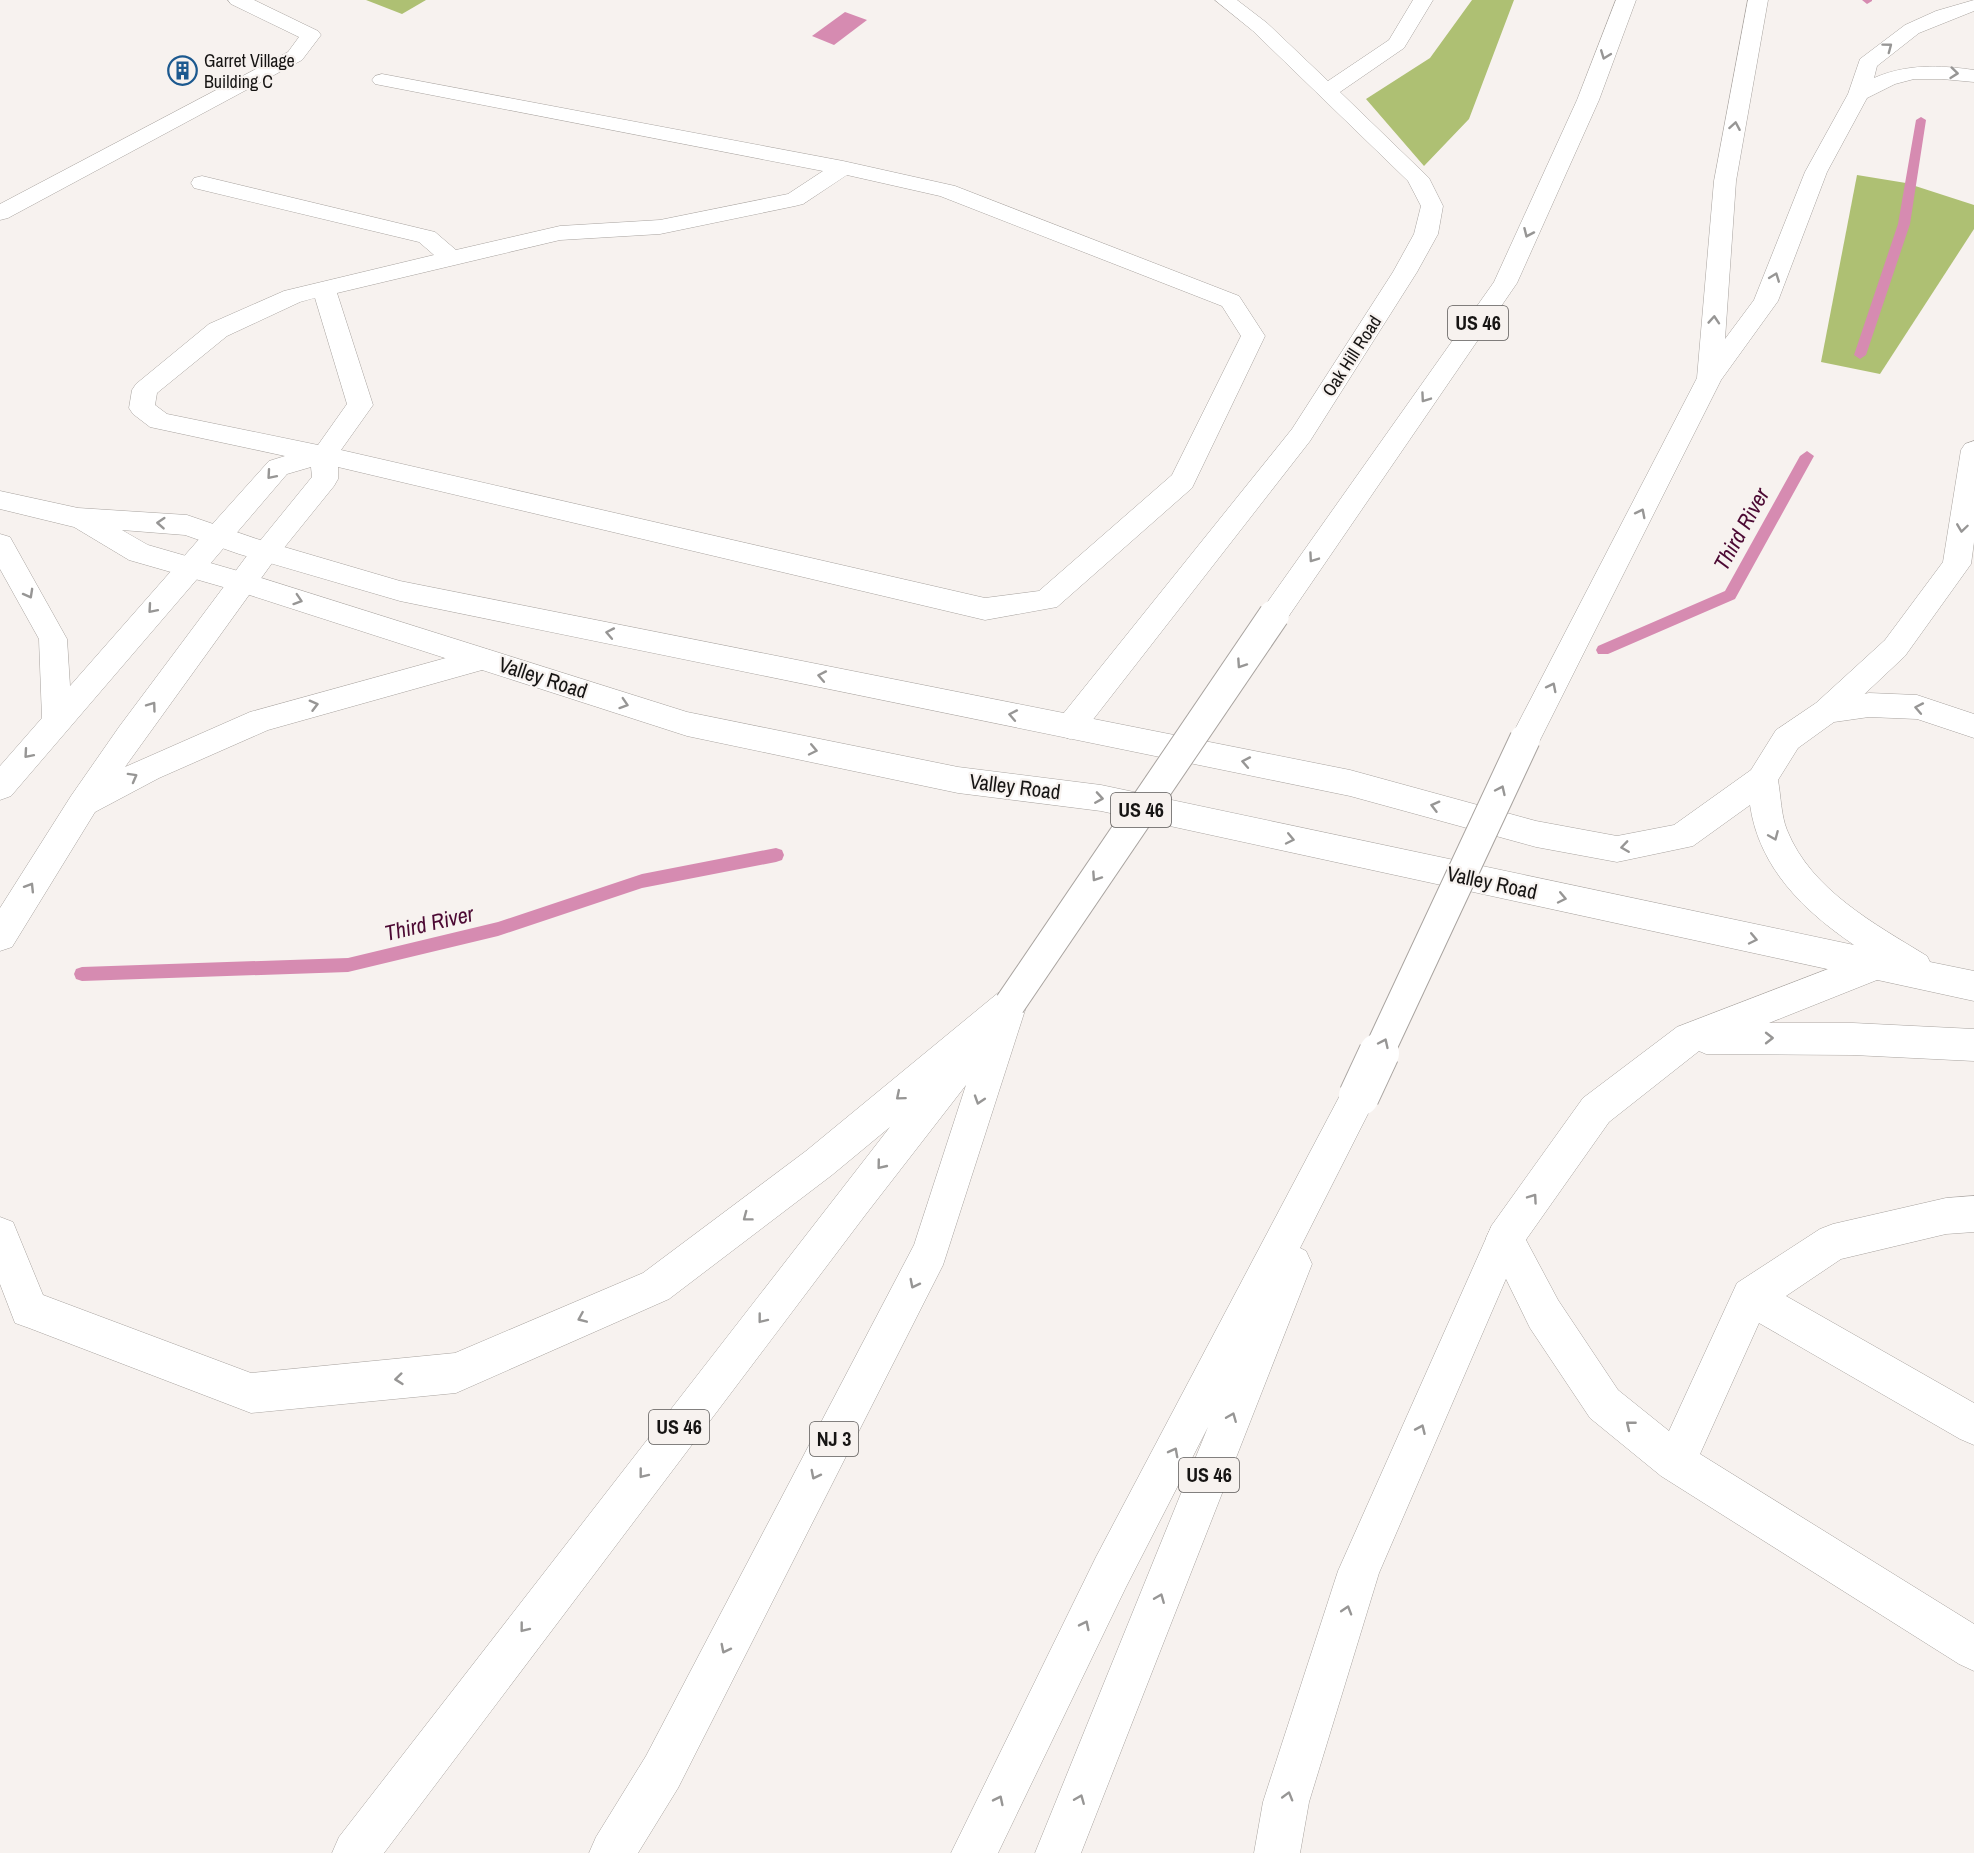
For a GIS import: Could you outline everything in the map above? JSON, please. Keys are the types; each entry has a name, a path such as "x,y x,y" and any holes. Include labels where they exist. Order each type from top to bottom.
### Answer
{"main road":[{"path":"0,213 295,56 311,35 238,0"},
{"name":"Oak Hill Road","path":"1070,727 1301,435 1406,272 1426,234 1432,207 1418,178 1260,27 1225,0"},
{"path":"1326,91 1397,44 1423,0"},
{"name":"US 46","path":"354,1853 846,1210 1010,1004 1274,615 1505,283 1588,100 1626,0"},
{"name":"US 46","path":"1058,1853 1359,1096 1525,739 1710,378 1725,181 1758,0"},
{"path":"1710,378 1766,301 1816,172 1859,94 1867,63 1912,29 1943,15 1974,5"},
{"path":"1859,94 1881,80 1906,74 1952,72 1974,75"},
{"path":"382,80 843,168 946,191 1231,301 1253,336 1182,482 1047,600 985,609 324,455 159,421 142,408 145,390 218,330 292,296 560,234 660,227 795,199 843,168"},
{"path":"202,183 427,237 451,258"},
{"path":"0,938 82,805 242,582 325,479 324,455 360,405 324,288"},
{"path":"1935,978 1834,914 1789,869 1770,829 1762,779 1788,739 1827,711 1894,648 1957,564 1974,450"},
{"path":"0,787 278,467 324,455"},
{"name":"Valley Road","path":"0,500 78,518 187,525 265,552 400,591 1350,783 1536,834 1617,849 1682,837 1762,779"},
{"name":"Valley Road","path":"78,518 139,553 192,566 687,724 958,780 1101,798 1974,986"},
{"path":"0,544 53,639 57,721"},
{"path":"82,805 148,769 261,720 482,658"},
{"path":"1827,711 1869,705 1917,706 1974,726"},
{"path":"1277,1853 1286,1802 1359,1571 1505,1238 1596,1110 1689,1038 1875,966"},
{"path":"0,1235 29,1309 251,1393 456,1373 656,1286 819,1163 1010,1004"},
{"name":"NJ 3","path":"612,1853 662,1772 930,1252 1010,1004"},
{"path":"1689,1038 1853,1039 1974,1045"},
{"path":"974,1853 1111,1572 1359,1096"},
{"path":"1675,1462 1752,1297 1833,1242 1946,1216 1974,1214"},
{"path":"1505,1238 1544,1314 1604,1404 1675,1462 1974,1649"},
{"path":"1752,1297 1974,1425"}],"green space":[{"path":"366,0 426,0 402,14"},
{"path":"1472,0 1514,0 1469,119 1424,166 1366,99 1430,58"},
{"path":"1857,175 1906,183 1974,205 1974,229 1880,374 1821,362"}],"shaded area":[{"path":"845,12 867,20 834,45 812,36"}],"waterway":[{"name":"Third River","path":"1860,355 1904,224 1921,120"},
{"name":"Third River","path":"1603,650 1730,595 1807,456"},
{"name":"Third River","path":"82,974 348,965 498,929 642,881 776,855"}],"place":[{"name":"Garret Village Building C","path":"183,71"}]}
